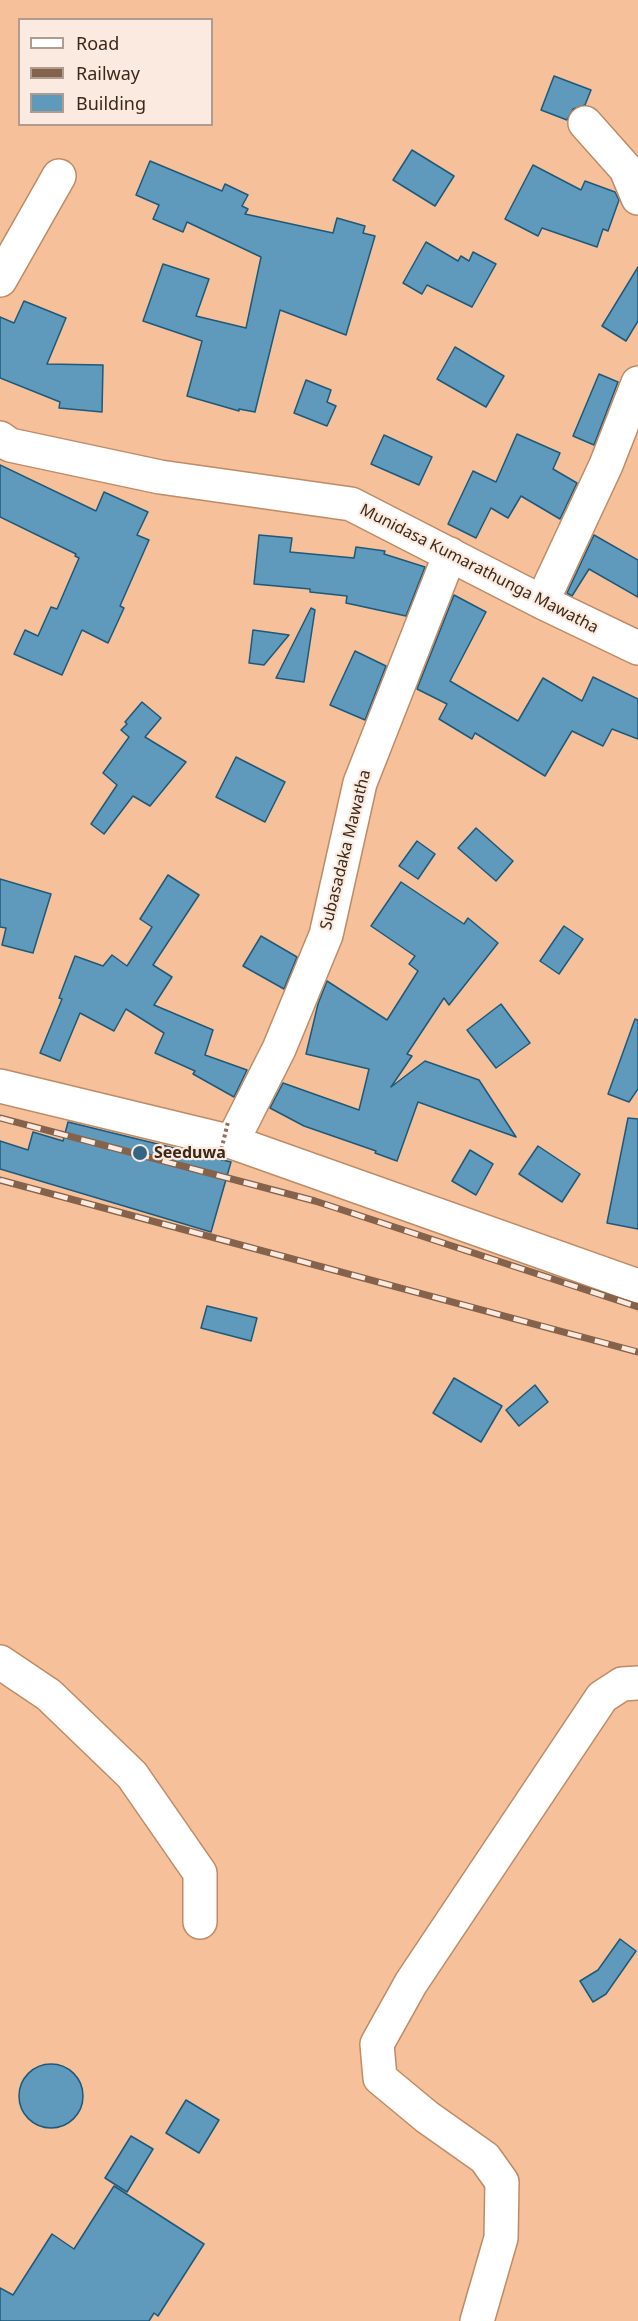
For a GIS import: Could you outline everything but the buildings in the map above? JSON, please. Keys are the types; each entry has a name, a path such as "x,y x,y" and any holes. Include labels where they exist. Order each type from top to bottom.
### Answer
{"street":[{"path":"585,123 626,169 638,198"},
{"path":"0,280 59,176"},
{"path":"542,602 606,465 638,383"},
{"name":"Munidasa Kumarathunga Mawatha","path":"0,438 10,445 160,477 351,504 542,602 638,648"},
{"name":"Subasadaka Mawatha","path":"226,1140 279,1049 326,935 360,783 450,554"},
{"path":"0,1086 226,1140 638,1286"},
{"path":"0,1662 49,1695 132,1775 200,1873 200,1923"},
{"path":"477,2321 501,2238 502,2182 485,2158 427,2117 380,2078 377,2044 411,1983 602,1698 622,1684 638,1683"}],"railway":[{"path":"0,1118 315,1201 638,1307"},
{"path":"0,1180 638,1352"}],"place":[{"name":"Seeduwa","path":"140,1153"}]}
